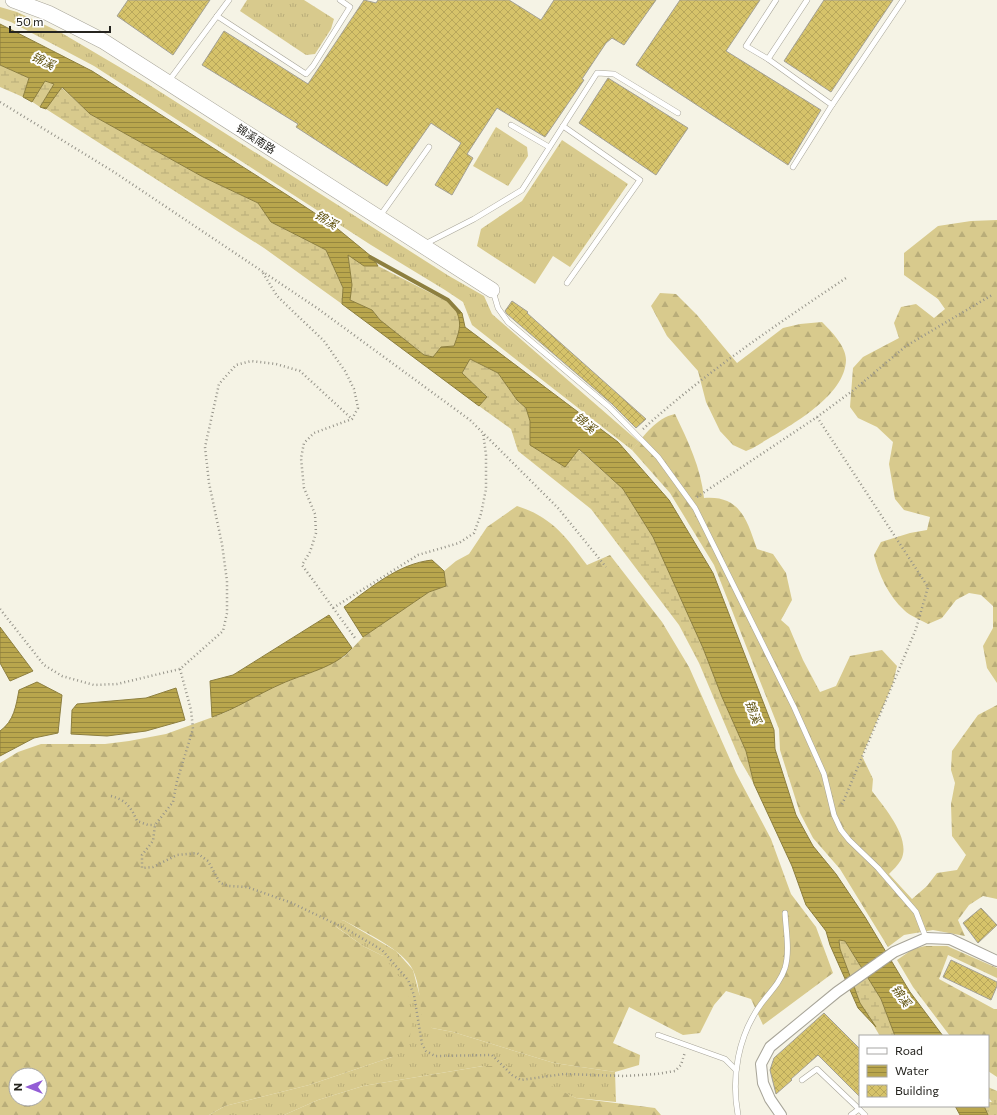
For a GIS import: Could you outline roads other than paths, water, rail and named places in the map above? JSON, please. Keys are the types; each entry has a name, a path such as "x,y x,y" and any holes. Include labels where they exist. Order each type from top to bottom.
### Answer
{"street":[{"name":"锦溪南路","path":"13,0 48,13 103,41 492,290"},
{"path":"781,1115 770,1100 763,1082 761,1064 770,1047 837,992 894,952 926,938 950,940 997,961"}],"lane":[{"path":"167,82 229,0"},
{"path":"217,16 306,74 313,66 350,8 340,0"},
{"path":"776,0 746,46 768,59 832,105"},
{"path":"768,59 807,0"},
{"path":"793,167 832,105 903,0"},
{"path":"422,245 474,219 522,190 597,72 614,74 678,113"},
{"path":"511,125 549,147"},
{"path":"563,126 640,180 567,283"},
{"path":"379,217 429,147"},
{"path":"492,290 498,308 508,322 609,407 658,457 690,502 794,707 824,774 834,815 841,830 849,840 878,868 916,912 926,938"},
{"path":"738,1115 734,1094 736,1070 743,1036 749,1022 776,985 785,968 787,954 785,913"},
{"path":"658,1035 725,1059 736,1070"},
{"path":"802,1080 817,1069 865,1115"},
{"path":"851,1115 859,1109"}],"water":[{"path":"0,24 92,71 333,225 372,257 378,266 364,266 348,255 352,285 350,300 372,310 380,320 424,355 433,357 441,347 454,346 460,325 454,305 462,313 465,327 618,442 669,500 713,573 774,730 775,749 796,815 813,846 836,874 865,917 910,992 942,1035 895,1035 881,999 845,941 839,940 840,949 860,1003 876,1027 858,1008 830,945 826,931 806,905 792,866 754,784 746,751 722,697 703,648 653,537 623,489 579,449 565,467 530,445 530,421 526,408 517,400 498,373 470,359 462,373 487,397 479,406 342,304 343,288 326,250 271,222 258,203 203,177 90,114 62,87 46,109 40,107 54,84 45,81 32,102 23,97 29,78 0,65"},
{"path":"432,560 444,571 446,586 429,592 363,637 344,607 374,585 407,566"},
{"path":"329,615 352,648 345,655 337,661 281,684 230,710 212,717 210,681 233,675"},
{"path":"0,627 33,671 10,681 0,663"},
{"path":"37,682 62,695 58,733 34,738 0,756 0,731 5,727 11,718 19,690"},
{"path":"176,688 185,720 146,731 107,736 71,734 72,710 77,704 146,698"},
{"path":"956,1107 984,1107 988,1115 960,1115"}],"waterway":[{"name":"锦溪","path":"370,257 448,300 459,312"}]}
